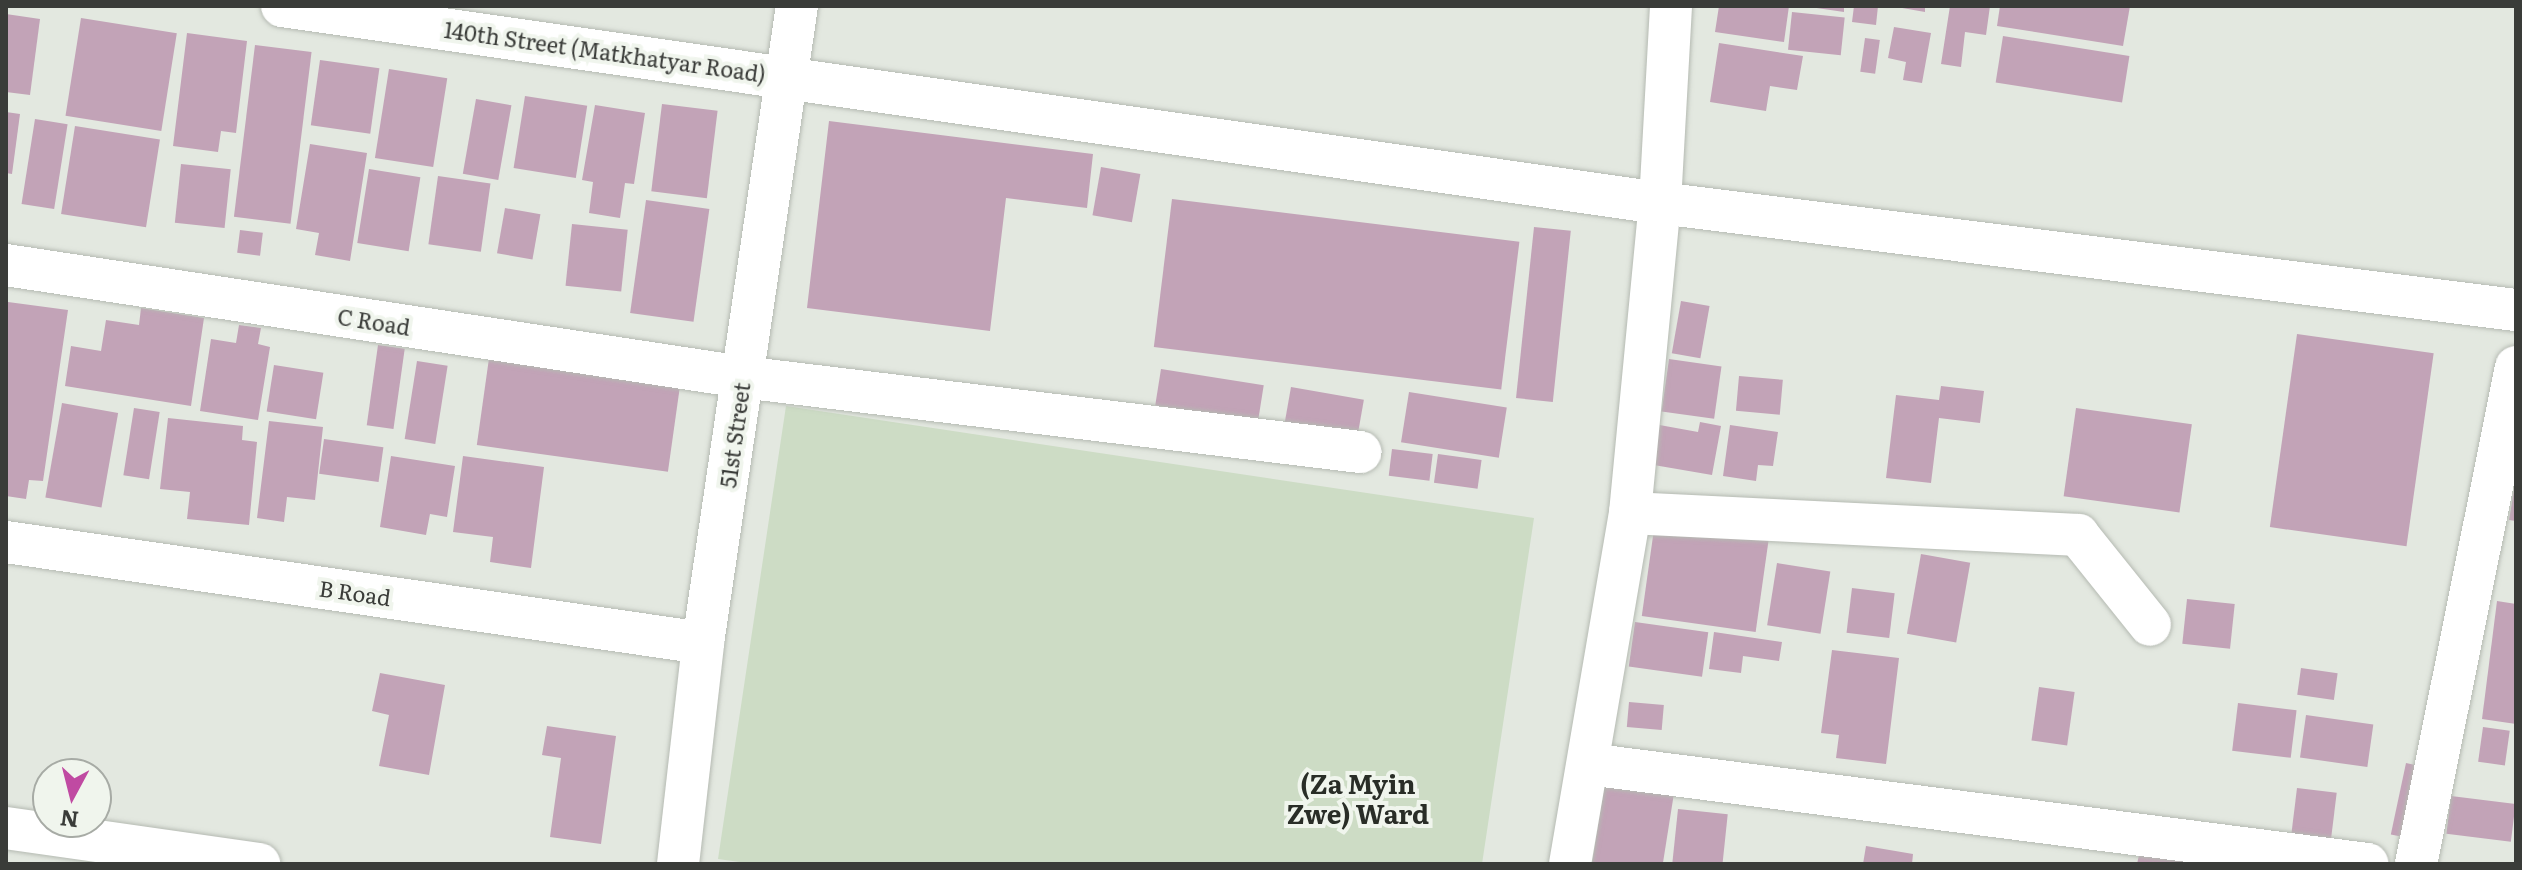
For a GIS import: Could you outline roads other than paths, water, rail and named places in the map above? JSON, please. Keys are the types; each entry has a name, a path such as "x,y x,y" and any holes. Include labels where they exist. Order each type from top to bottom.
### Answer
{"street":[{"name":"140th Street (Matkhatyar Road)","path":"282,6 1660,203 2516,310"},
{"name":"51st Street","path":"678,864 703,643 797,6"},
{"path":"1570,864 1630,513 1660,203 1671,6"},
{"name":"C Road","path":"6,265 742,377 1360,452"},
{"path":"2416,864 2516,367"},
{"path":"1630,513 2078,535 2150,625"},
{"name":"B Road","path":"6,542 703,643"},
{"path":"1588,764 2368,864"},
{"path":"6,828 259,864"}],"district":[{"name":"(Za Myin Zwe) Ward","path":"1358,798"}]}
